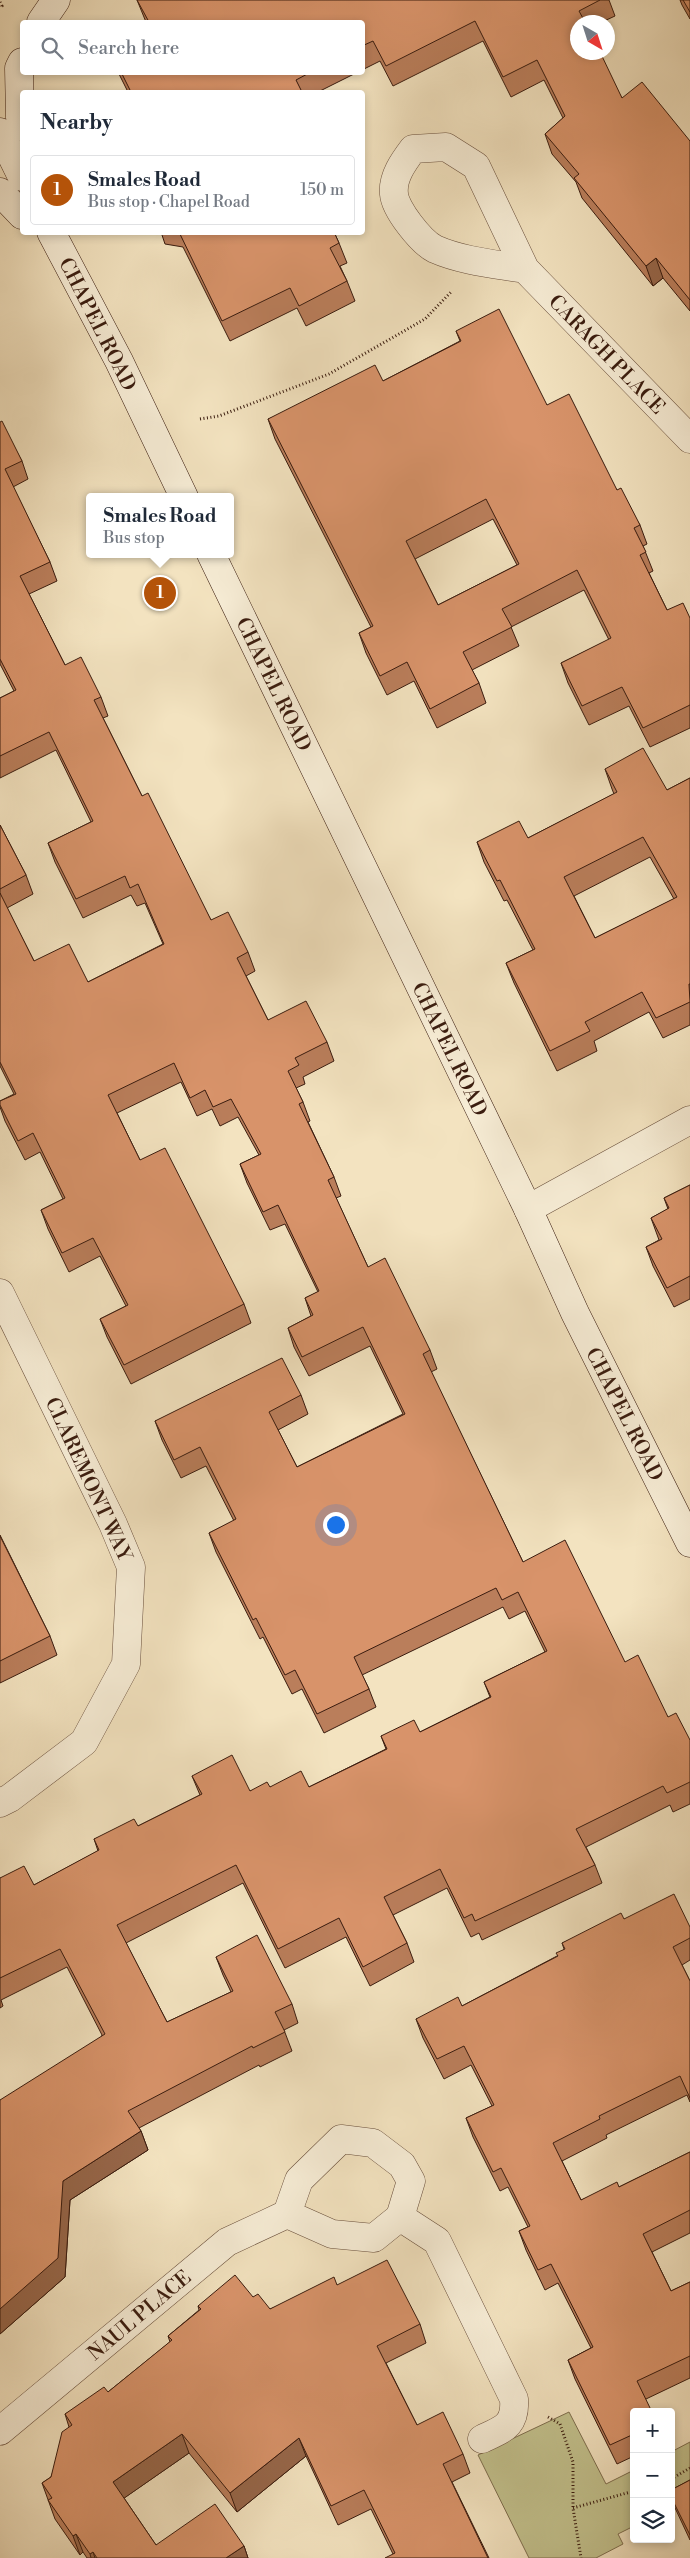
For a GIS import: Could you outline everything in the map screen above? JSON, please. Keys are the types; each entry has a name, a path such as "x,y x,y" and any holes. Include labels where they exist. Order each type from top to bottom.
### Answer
{"street":[{"path":"42,20 56,0"},
{"path":"20,75 20,117"},
{"path":"0,132 20,173"},
{"name":"CARAGH PLACE","path":"525,269 458,257 432,248 407,222 394,194 400,165 413,149 446,147 476,166 525,269 690,439"},
{"path":"0,192 20,213"},
{"path":"42,235 64,258"},
{"name":"CHAPEL ROAD","path":"52,235 119,361 182,493"},
{"path":"56,235 64,258"},
{"name":"CHAPEL ROAD","path":"213,558 528,1209 575,1313 690,1543"},
{"path":"528,1209 690,1120"},
{"name":"CLAREMONT WAY","path":"0,1293 113,1524 131,1567 126,1664 84,1742 10,1798 0,1803"},
{"path":"341,2139 373,2143 402,2164 411,2181 400,2217 374,2238 332,2234 287,2214 299,2180 341,2139"},
{"name":"NAUL PLACE","path":"0,2431 227,2242 287,2214"},
{"path":"400,2217 437,2241 514,2399 515,2411 511,2421 503,2429 482,2439"}],"path":[{"path":"0,2 2,6 0,8"},
{"path":"200,419 219,416 329,374 426,319 453,290"},
{"path":"514,2399 560,2424 573,2462 573,2508 581,2558"},
{"path":"675,2477 690,2468"},
{"path":"573,2508 630,2492"}],"shaded area":[{"path":"569,2412 606,2484 630,2472 630,2528 618,2534 623,2544 596,2558 529,2558 478,2455"},
{"path":"690,2442 690,2497 675,2504 675,2453 675,2450"}],"building":[{"path":"137,0 600,0 579,11 581,15 570,15 570,60 604,60 622,98 642,82 690,141 690,300 656,258 646,266 574,178 579,174 545,134 565,116 537,60 503,77 475,21 386,66 373,41 365,45 365,20 148,20"},
{"path":"683,0 690,0 690,12"},
{"path":"122,75 305,75 296,80 301,90 130,90"},
{"path":"180,235 335,235 339,243 330,248 347,281 299,306 290,288 222,321"},
{"path":"499,309 547,405 569,394 617,490 621,488 640,525 634,528 646,552 640,555 667,610 683,603 690,618 690,705 643,728 622,687 582,706 561,663 611,638 577,570 502,609 512,627 463,652 479,683 430,709 407,662 380,676 359,633 373,626 268,419 375,365 383,381 461,341 456,331","holes":["486,499 519,564 438,605 406,541"]},
{"path":"2,421 22,461 5,469 50,562 20,576 65,665 81,657 101,697 94,700 142,796 148,793 211,920 228,912 248,952 237,958 268,1020 306,1001 327,1042 295,1058 299,1065 288,1071 303,1102 299,1104 334,1177 328,1180 368,1267 385,1258 430,1350 423,1354 523,1562 565,1540 625,1662 638,1655 668,1717 676,1713 690,1740 690,1782 667,1793 663,1786 576,1829 595,1865 475,1921 472,1914 464,1918 440,1869 384,1897 407,1943 363,1967 339,1918 278,1949 236,1865 117,1925 167,2022 233,1991 216,1957 257,1935 292,2004 275,2012 285,2032 253,2048 252,2046 128,2111 141,2131 63,2181 58,2258 0,2309 0,2100 105,2034 60,1949 0,1978 0,1878 24,1866 34,1885 99,1850 94,1839 134,1819 138,1826 202,1794 192,1776 232,1755 250,1791 267,1782 270,1787 301,1771 309,1787 387,1749 381,1736 414,1720 420,1732 491,1697 484,1682 547,1651 518,1592 502,1600 496,1588 354,1657 369,1689 317,1714 295,1670 285,1675 256,1618 253,1620 209,1533 236,1519 200,1447 174,1460 155,1421 282,1358 301,1395 269,1412 297,1467 405,1414 363,1327 302,1357 288,1328 313,1315 305,1298 319,1291 278,1205 263,1212 240,1164 261,1154 231,1099 213,1107 205,1090 190,1098 174,1063 108,1095 140,1160 165,1148 244,1304 124,1365 100,1319 128,1305 93,1238 62,1253 41,1210 65,1198 33,1133 18,1141 0,1105 0,1101 16,1094 0,1062 0,893 34,961 69,944 88,982 164,944 138,884 130,888 125,876 76,899 48,843 93,821 49,732 0,756 0,698 16,690 0,659 0,422"},
{"path":"643,748 667,790 690,778 690,1002 656,1018 642,992 585,1022 590,1031 550,1051 506,963 535,949 500,880 497,881 477,842 519,821 528,838 617,792 605,769","holes":["643,837 677,897 595,938 564,877"]},
{"path":"0,825 26,875 0,889"},
{"path":"690,1185 690,1276 667,1288 646,1247 662,1239 651,1218 669,1208 664,1198"},
{"path":"0,1536 50,1636 0,1661"},
{"path":"674,1894 690,1927 690,1938 673,1947 690,1981 690,2098 680,2076 599,2116 600,2119 553,2143 581,2200 617,2182 619,2187 690,2152 690,2210 643,2234 671,2291 690,2282 690,2356 637,2381 650,2408 630,2408 630,2436 610,2445 568,2360 593,2347 551,2264 538,2270 519,2231 530,2226 501,2168 493,2172 466,2118 494,2105 464,2046 437,2059 416,2019 458,1997 462,2006 558,1956 556,1953 565,1949 562,1943 621,1913 624,1919"},
{"path":"387,2260 420,2324 377,2346 417,2425 443,2412 463,2454 443,2464 488,2558 385,2558 395,2553 364,2490 331,2506 299,2438 230,2493 182,2434 113,2482 156,2545 215,2504 244,2546 226,2558 97,2558 93,2552 90,2554 76,2534 73,2536 48,2500 52,2498 42,2483 51,2477 62,2432 72,2425 65,2414 104,2387 108,2392 172,2340 168,2336 201,2309 198,2306 235,2275 253,2297 258,2294 270,2309 334,2277 337,2285"},
{"path":"690,2480 690,2535 675,2505 675,2488"}],"place":[{"name":"Smales Road","path":"160,593"}]}
